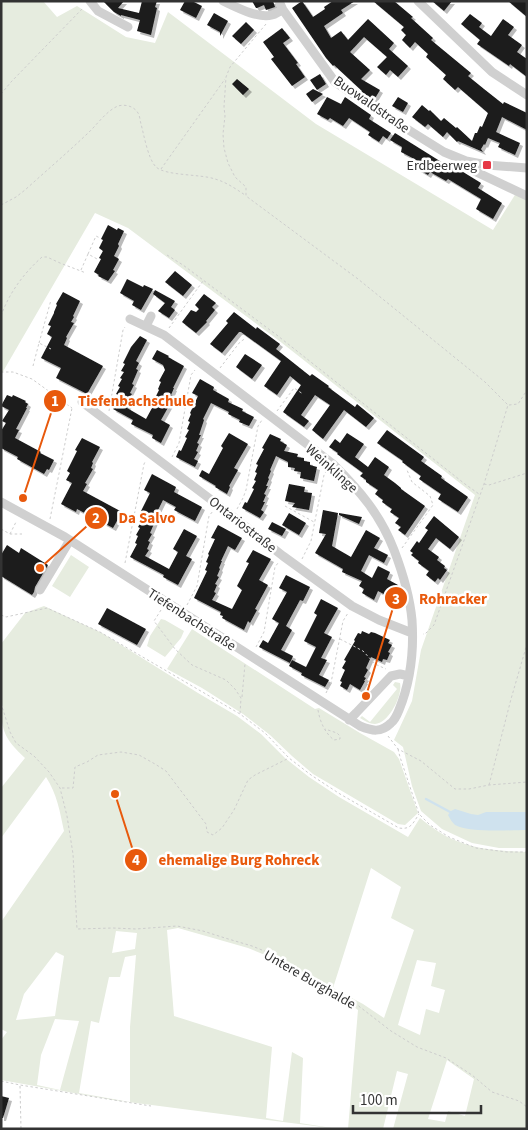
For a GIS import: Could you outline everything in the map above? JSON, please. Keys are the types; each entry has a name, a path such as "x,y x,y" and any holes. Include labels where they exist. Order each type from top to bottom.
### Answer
{"street":[{"path":"223,1 250,13 262,16 272,15 281,5"},
{"path":"418,1 492,72 527,94"},
{"path":"87,3 128,27"},
{"name":"Buowaldstraße","path":"281,5 335,82 390,119 444,152 466,161 487,165 527,168"},
{"name":"Buowaldstraße","path":"466,161 470,169 527,196"},
{"path":"146,326 151,316"},
{"name":"Weinklinge","path":"130,319 164,335 333,464 354,485 371,506 385,528 408,596 412,620 412,649 409,676 403,701 395,720 383,729"},
{"name":"Ontariostraße","path":"82,402 283,556 352,606 378,620 412,633"},
{"name":"Tiefenbachstraße","path":"1,502 70,540 349,720 370,730 383,729"},
{"path":"40,590 70,540"},
{"path":"349,720 391,676 400,674 409,676"}],"path":[{"path":"1,94 87,3"},
{"path":"161,170 226,77 230,67 272,15"},
{"path":"226,77 224,148 228,163 235,177 246,187 246,196"},
{"path":"1,205 25,190 88,134 108,112 116,107 128,105 138,112 149,152 156,167 169,172 217,179 246,196 358,279 485,382 508,405"},
{"path":"81,271 96,236 100,238"},
{"path":"88,254 99,260"},
{"path":"167,255 278,336 480,494"},
{"path":"1,316 14,288 42,257 47,257 86,273"},
{"path":"164,335 203,281"},
{"path":"33,366 51,300"},
{"path":"107,422 123,330 130,319"},
{"path":"215,375 240,342 246,338"},
{"path":"38,343 51,349"},
{"path":"173,455 179,443 191,375 200,363"},
{"path":"1,366 2,372 13,372 32,378 72,408 50,520 45,517 41,524"},
{"path":"232,516 246,490 258,426 294,388 303,394"},
{"path":"508,405 518,404 527,390"},
{"path":"412,633 426,634 434,625 484,484 508,405"},
{"path":"123,574 144,464 151,455"},
{"path":"298,566 311,541 324,475 333,464"},
{"path":"394,551 402,548 433,505 430,496 412,482 407,470"},
{"path":"484,484 527,473"},
{"path":"183,612 197,586 209,516 218,505"},
{"path":"285,506 315,522"},
{"path":"10,534 21,512"},
{"path":"1,529 10,534 22,534"},
{"path":"240,714 249,655 264,632 275,567 283,556"},
{"path":"167,602 154,621 175,649 192,666 226,680 241,698"},
{"path":"325,729 337,733 340,739 332,739 326,732 318,712 331,682 343,621 352,606"},
{"path":"1,615 6,617 47,608 100,632 240,714 265,733 290,758 311,775 399,828 407,829 420,814"},
{"path":"339,638 357,646 375,664 386,669 391,676"},
{"path":"489,785 527,644"},
{"path":"524,655 527,661"},
{"name":"Untere Burghalde","path":"1,703 10,732 16,743 34,756 49,772 60,788 73,854 77,929 113,928 136,930 177,926 202,931 277,956 318,986 347,997 391,1031 417,1046 446,1058 472,1075 492,1092 527,1107"},
{"path":"383,729 398,749 420,814 430,825 449,837 476,848 507,852 527,852"},
{"path":"398,749 421,761 456,789 527,782"},
{"path":"60,788 73,788 75,767 88,762 98,755 121,752 140,755 166,771 206,824 207,832 213,835 222,828 234,810 248,780 290,758"},
{"path":"1,1081 151,1106"},
{"path":"20,1085 21,1129"}],"shaded area":[{"path":"1,1 43,1 57,17 77,6 126,37 155,43 168,12 316,124 493,230 518,190 527,194 527,848 499,848 472,843 442,829 421,811 412,786 403,747 394,740 412,701 421,650 475,495 282,343 128,228 95,213 1,375"},
{"path":"71,555 89,567 70,597 52,586"},
{"path":"44,606 102,633 237,716 261,734 285,758 309,777 339,797 408,837 420,818 449,838 470,846 493,850 527,852 527,1129 393,1129 408,1074 397,1071 383,1129 348,1129 358,1010 342,998 318,991 270,957 248,948 178,928 167,930 174,1016 272,1047 266,1118 283,1121 292,1052 303,1058 300,1123 338,1129 113,1100 1,1080 1,1040 7,1032 1,1029 1,922 64,831 55,797 46,777 1,838 1,788 25,758 9,740 2,722 1,705 4,710 1,702 1,644 25,613","holes":["371,868 401,887 391,918 414,930 384,1018 333,988","116,931 137,933 135,949 112,953","56,952 64,956 55,1016 16,1020 24,994","136,955 130,1027 130,1102 79,1093 91,1021 99,1023 109,977 120,977 125,957","417,960 436,963 431,986 445,990 439,1013 426,1009 420,1035 398,1025","55,1019 79,1021 60,1090 37,1085 41,1055","447,1060 474,1079 465,1116 448,1111 445,1122 428,1119"]},
{"path":"161,619 184,631 181,638 165,657 147,646 150,636"},
{"path":"192,629 315,709 319,708 394,752 399,759 418,813 405,825 398,824 313,774 270,735 243,714 167,669"},
{"path":"395,682 400,683 400,688 397,701 390,714 375,724 369,723 360,718 362,716 370,722 397,689 393,685"}],"water":[{"path":"455,809 478,815 486,812 527,812 527,830 461,828 455,825 448,815"}],"building":[{"path":"103,1 124,1 118,8 139,13 142,1 157,1 151,35 137,31 140,20 121,16"},
{"path":"185,1 192,1 202,6 196,18 180,10"},
{"path":"252,1 273,1 275,7 266,10 264,5 256,8"},
{"path":"302,1 313,17 333,1 355,1 341,10 343,13 324,26 331,38 341,31 348,40 368,19 394,43 389,49 408,66 398,77 390,70 386,75 377,67 387,57 364,37 350,52 370,70 361,79 380,90 374,100 361,92 326,58 292,8"},
{"path":"373,1 394,1 433,38 431,40 471,73 468,76 503,104 504,102 527,113 527,130 502,117 496,132 520,143 515,155 498,147 500,143 488,138 481,149 483,152 457,142 447,132 443,137 428,124 425,127 412,117 422,105 441,121 444,118 457,127 472,141 480,126 482,127 488,113 458,87 455,90 443,79 446,75 426,57 428,54 415,42 410,48 402,40 406,35 401,30 404,27"},
{"path":"432,1 452,1 444,11"},
{"path":"508,1 527,1 527,17"},
{"path":"214,13 228,21 220,36 220,32 207,25"},
{"path":"470,14 482,23 479,27 491,36 503,19 514,27 508,35 522,45 517,52 527,59 527,77 477,44 480,40 461,24"},
{"path":"246,22 254,30 241,44 232,36"},
{"path":"282,28 290,38 283,43 298,63 296,64 305,77 292,86 271,59 274,57 263,42"},
{"path":"320,74 326,84 317,90 310,80"},
{"path":"237,79 249,89 243,95 232,84"},
{"path":"313,89 323,94 312,102 306,94"},
{"path":"327,97 341,104 345,97 371,115 369,119 391,133 387,139 383,136 379,142 368,135 370,132 349,118 343,126 330,118 328,120 317,114"},
{"path":"398,97 408,103 403,112 392,106"},
{"path":"395,133 443,163 454,169 455,167 481,183 478,188 502,203 493,219 476,209 481,199 448,179 446,181 430,172 428,175 418,169 422,163 401,152 402,147 390,140"},
{"path":"108,225 117,230 118,228 124,231 114,256 119,259 113,270 115,271 108,281 94,272 101,259 99,258 103,251 99,248"},
{"path":"175,271 192,285 183,296 165,282"},
{"path":"127,279 143,287 144,285 153,289 141,310 132,305 134,301 120,293"},
{"path":"155,290 175,301 171,307 175,310 169,318 158,311 165,303 153,294"},
{"path":"63,292 80,301 71,322 74,323 64,345 103,366 87,394 56,378 61,368 41,358 52,337 47,334 51,326 48,325"},
{"path":"204,294 216,303 212,307 215,310 196,333 182,322 191,310 196,312 199,309 195,305"},
{"path":"234,312 280,344 276,349 310,376 312,374 355,407 357,404 374,418 366,427 344,410 323,439 312,430 330,405 315,395 301,415 309,421 304,427 283,412 301,385 290,376 277,395 264,386 281,361 241,332 222,353 210,344 228,323 226,321"},
{"path":"140,336 147,340 136,361 139,363 136,369 138,370 132,384 134,385 127,408 146,419 158,397 156,396 161,382 159,381 165,370 163,365 152,359 157,350 184,366 173,388 172,396 168,403 170,404 161,420 170,425 161,443 152,438 153,435 131,424 133,420 113,409 119,395 116,394 122,379 120,378 124,372 121,371 125,364 123,363 131,347"},
{"path":"245,354 262,365 252,379 236,367"},
{"path":"200,379 214,387 213,390 229,399 228,402 254,417 249,426 239,422 240,420 228,414 229,412 211,403 203,419 199,435 201,435 197,443 199,444 196,451 198,452 194,459 198,461 195,467 176,457 187,438 185,437 189,430 187,429 190,422 188,421 190,413 198,396 192,393"},
{"path":"7,395 12,397 13,395 26,401 28,404 16,429 19,430 15,438 54,460 49,470 47,469 44,474 1,448 1,431 6,423 2,421 9,410 1,406"},
{"path":"387,430 424,457 421,461 468,497 458,512 438,499 441,494 419,479 421,476 377,443"},
{"path":"229,433 248,444 234,468 238,470 229,486 227,494 199,476 202,470 209,474"},
{"path":"347,433 364,444 355,457 368,467 375,457 389,467 384,475 425,506 405,535 398,530 401,527 395,523 399,518 390,512 392,509 375,494 378,490 360,476 363,473 329,447 335,439 340,443"},
{"path":"270,434 281,439 280,441 287,445 284,451 298,454 297,457 304,458 304,461 310,462 310,465 317,467 314,481 300,478 301,472 294,471 295,468 288,467 288,462 276,456 270,470 266,486 268,486 264,494 266,495 263,502 265,502 261,510 264,512 260,518 242,508 245,502 247,503 254,489 252,488 256,481 254,480 257,473 255,472 258,465 256,464"},
{"path":"82,438 100,447 92,462 91,468 93,469 83,491 122,512 113,528 77,509 76,512 61,504 72,483 66,480 70,473 67,471"},
{"path":"152,474 176,487 174,492 202,507 195,521 174,510 176,507 163,500 154,518 156,519 148,541 150,542 147,549 149,550 145,556 169,569 178,552 173,549 184,529 197,536 186,556 192,559 178,585 163,577 164,575 130,557 137,544 135,543 138,536 136,535 142,520 139,519 143,512 141,511 150,493 144,490"},
{"path":"289,484 305,487 304,492 312,493 309,510 292,507 295,503 285,501"},
{"path":"323,510 338,513 332,546 351,557 366,530 380,538 374,548 388,555 384,563 369,555 361,571 372,578 378,566 390,572 387,579 398,585 391,598 378,591 374,600 362,593 364,589 359,586 362,581 342,572 343,569 315,553 326,534 319,533"},
{"path":"289,513 306,523 299,535 282,525"},
{"path":"339,513 362,517 359,524 339,515"},
{"path":"434,516 459,537 450,549 436,538 428,549 439,557 437,560 447,570 440,580 438,578 435,582 426,575 429,571 418,563 419,561 411,555 413,553 410,551 417,541 419,543 428,530 425,528"},
{"path":"272,522 286,529 282,536 268,529"},
{"path":"218,525 242,538 235,550 228,546 221,561 217,576 219,577 215,584 217,585 214,592 216,593 212,600 232,609 242,590 237,586 249,563 246,562 253,550 271,559 259,580 268,585 255,609 257,610 250,623 248,621 244,630 222,618 221,612 194,598 207,571 205,570 208,563 206,562 208,554 215,539 211,538"},
{"path":"7,545 19,553 21,548 48,565 32,595 1,576 1,555"},
{"path":"286,575 310,587 303,601 300,600 286,626 292,630 281,650 293,656 290,663 259,647 263,640 268,643 279,623 272,619 287,592 279,588"},
{"path":"321,599 338,608 324,633 332,637 321,658 327,660 319,675 329,680 325,687 301,675 302,673 289,666 292,660 306,667 316,647 304,641 317,615 314,613"},
{"path":"107,608 146,629 137,645 98,624"},
{"path":"362,631 369,634 371,632 375,633 390,640 388,643 392,645 388,652 390,653 387,660 383,659 382,662 371,657 366,668 368,670 364,677 366,678 365,681 360,690 350,684 347,690 340,686 345,670 342,668 346,661 344,660 358,633 361,634"},
{"path":"1,1096 9,1098 3,1118 1,1118"}],"waterway":[{"path":"426,799 452,813"}],"place":[{"name":"Erdbeerweg","path":"487,165"},
{"name":"Tiefenbachschule","path":"23,498"},
{"name":"Da Salvo","path":"40,568"},
{"name":"Rohracker","path":"366,696"},
{"name":"ehemalige Burg Rohreck","path":"115,794"}]}
